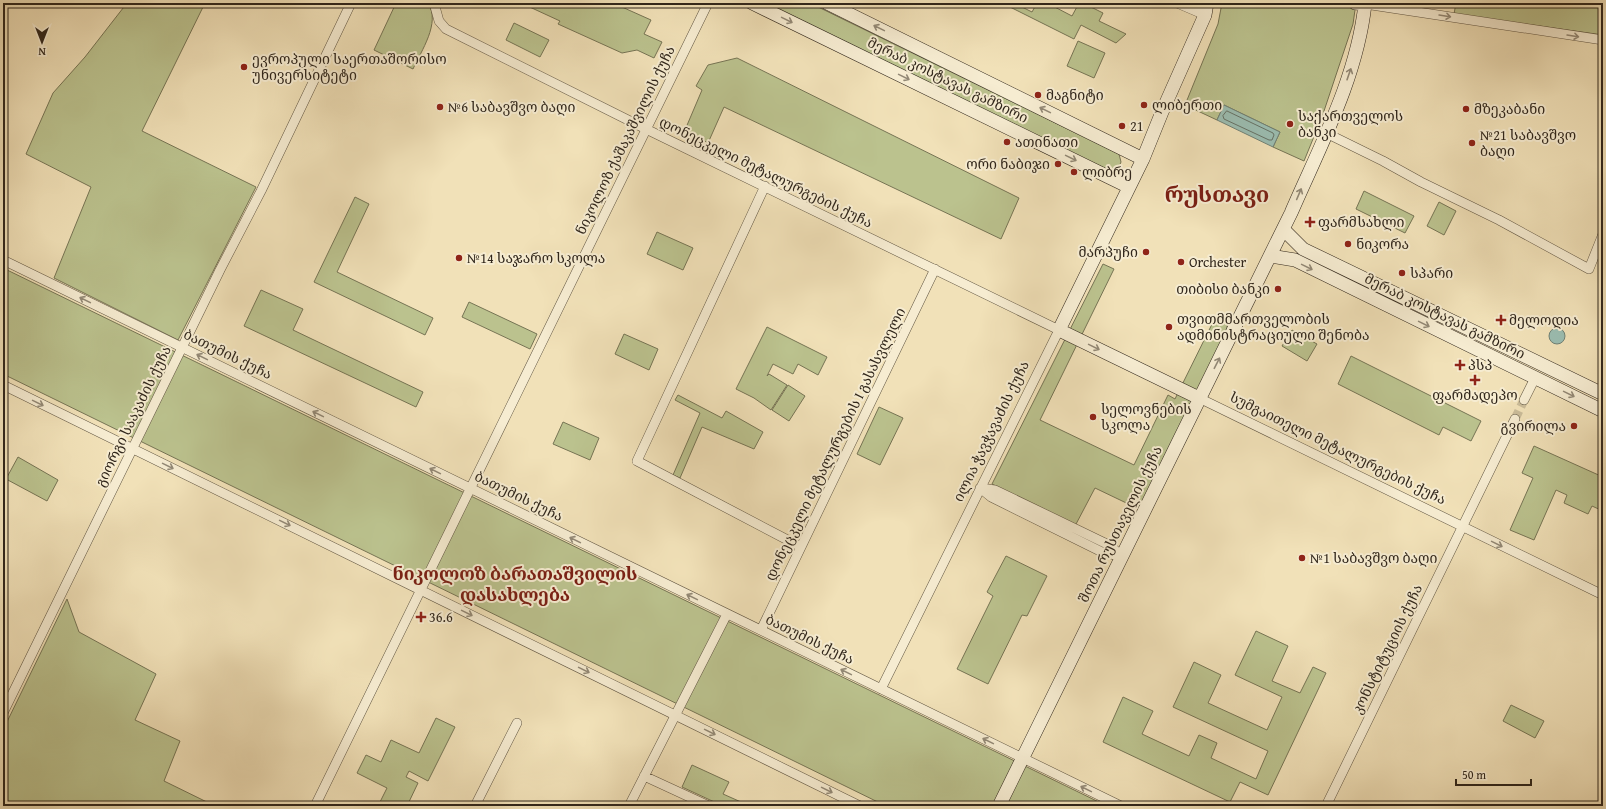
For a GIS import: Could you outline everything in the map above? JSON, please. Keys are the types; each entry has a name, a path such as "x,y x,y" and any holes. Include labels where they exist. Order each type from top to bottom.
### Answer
{"street":[{"name":"გიორგი სააკაძის ქუჩა","path":"3,713 220,270 261,192 352,3"},
{"name":"დონეცკელი მეტალურგების ქუჩა","path":"434,3 439,22 446,28 646,129 1058,330"},
{"name":"ნიკოლოზ ქაშაკაშვილის ქუჩა","path":"315,806 708,3"},
{"name":"მერაბ კოსტავას გამზირი","path":"752,3 1129,187"},
{"name":"მერაბ კოსტავას გამზირი","path":"828,3 1143,159"},
{"path":"1177,3 1206,9"},
{"path":"1362,3 1603,40"},
{"name":"შოთა რუსთაველის ქუჩა","path":"999,806 1199,398 1284,230 1351,72 1363,24 1362,3"},
{"name":"ილია ჭავჭავაძის ქუჩა","path":"881,689 1143,159 1206,9"},
{"path":"1326,133 1499,220 1589,268 1603,234"},
{"path":"765,186 637,461 801,547"},
{"name":"მერაბ კოსტავას გამზირი","path":"1284,230 1303,249 1603,394"},
{"name":"მერაბ კოსტავას გამზირი","path":"1270,256 1295,260 1603,411"},
{"name":"ბათუმის ქუჩა","path":"3,260 1121,806"},
{"name":"დონეცკელი მეტალურგების I გასასვლელი","path":"761,630 935,269"},
{"name":"სუმგაითელი მეტალურგების ქუჩა","path":"1058,330 1603,595"},
{"path":"1524,400 1535,378"},
{"path":"3,386 860,806"},
{"name":"კონსტიტუციის ქუჩა","path":"1326,806 1515,419"},
{"path":"980,488 991,497 1050,521 1104,553 1122,556"},
{"path":"629,806 727,614"},
{"path":"475,806 517,723"},
{"path":"644,776 709,806"}],"green space":[{"path":"127,3 205,3 142,131 256,187 178,340 54,278 91,187 26,154 53,93 85,57"},
{"path":"396,3 428,3 431,11 431,28 425,45 413,69 374,50"},
{"path":"521,3 613,3 651,20 644,34 662,42 654,58 637,50 622,53 558,24 560,21"},
{"path":"766,3 810,3 1119,154 1121,162 1118,169 1108,170"},
{"path":"1002,3 1014,3 1032,12 1037,3 1047,3 1072,16 1079,3 1083,3 1103,13 1099,21 1126,34 1116,43 1081,25 1074,39"},
{"path":"1222,3 1356,3 1353,24 1322,117 1304,161 1273,147 1280,132 1224,105 1217,120 1185,105 1218,24"},
{"path":"1456,3 1603,3 1603,35 1454,14"},
{"path":"514,23 549,40 540,57 506,40"},
{"path":"1078,41 1105,53 1094,78 1067,66"},
{"path":"737,58 1019,198 1001,239 724,107 708,143 685,130 702,90 696,86 708,65"},
{"path":"1364,191 1414,216 1405,233 1356,209"},
{"path":"355,197 369,204 337,272 433,318 425,335 314,282"},
{"path":"1439,202 1456,211 1444,235 1427,226"},
{"path":"657,232 693,248 683,270 647,254"},
{"path":"1103,264 1114,269 1040,420 1134,465 1168,395 1175,399 1218,312 1228,317 1226,337 1141,510 1095,488 1075,526 992,484"},
{"path":"3,268 1107,806 886,806 3,374"},
{"path":"261,290 303,309 293,330 423,392 416,407 244,326"},
{"path":"469,302 537,334 530,349 462,317"},
{"path":"767,327 827,357 818,375 798,364 793,374 773,364 767,376 769,374 787,385 771,410 754,398 736,389"},
{"path":"1292,330 1317,344 1307,361 1282,346"},
{"path":"624,334 658,349 649,370 615,354"},
{"path":"1351,356 1481,421 1471,441 1443,427 1439,435 1338,384"},
{"path":"788,385 805,396 789,421 772,410"},
{"path":"678,395 722,418 726,411 763,432 754,449 702,427 680,478 673,475 700,413 675,400"},
{"path":"879,407 903,418 880,465 857,454"},
{"path":"563,422 599,438 590,460 553,444"},
{"path":"1534,446 1603,477 1603,511 1592,506 1588,514 1564,503 1567,495 1556,490 1534,540 1510,530 1533,478 1522,473"},
{"path":"18,457 58,480 47,501 6,479"},
{"path":"1006,556 1047,576 1027,616 1022,615 988,684 957,669 993,596 987,592"},
{"path":"67,599 79,632 156,674 135,720 180,741 164,781 215,806 3,806 3,730"},
{"path":"1256,631 1288,646 1272,681 1300,693 1313,667 1326,673 1268,795 1240,782 1230,802 1103,742 1123,697 1153,711 1142,734 1189,756 1199,735 1217,743 1211,758 1256,779 1268,751 1173,707 1194,662 1221,675 1208,703 1267,730 1282,697 1235,675"},
{"path":"1511,705 1544,721 1535,738 1503,721"},
{"path":"436,718 455,727 428,781 409,771 406,777 418,783 407,806 378,806 387,788 357,773 366,755 381,762 391,740 419,753"},
{"path":"692,765 729,782 723,794 750,806 723,806 682,787"}],"water":[{"path":"1224,105 1280,132 1273,147 1217,120"},
{"path":"1557,328 1564,333 1565,336 1560,343 1557,344 1550,339 1549,336 1554,329"}],"tunnel":[{"path":"1515,419 1524,400"}],"place":[{"name":"ევროპული საერთაშორისო უნივერსიტეტი","path":"244,67"},
{"name":"მაგნიტი","path":"1038,95"},
{"name":"ლიბერთი","path":"1144,105"},
{"name":"№6 საბავშვო ბაღი","path":"440,107"},
{"name":"მზეკაბანი","path":"1466,109"},
{"name":"საქართველოს ბანკი","path":"1290,124"},
{"name":"21","path":"1122,126"},
{"name":"ათინათი","path":"1007,142"},
{"name":"№21 საბავშვო ბაღი","path":"1472,143"},
{"name":"ორი ნაბიჯი","path":"1058,164"},
{"name":"ლიბრე","path":"1074,172"},
{"name":"ფარმსახლი","path":"1310,222"},
{"name":"ნიკორა","path":"1348,244"},
{"name":"მარპუჩი","path":"1146,252"},
{"name":"№14 საჯარო სკოლა","path":"459,258"},
{"name":"Orchester","path":"1181,262"},
{"name":"სპარი","path":"1402,273"},
{"name":"თიბისი ბანკი","path":"1278,289"},
{"name":"მელოდია","path":"1501,320"},
{"name":"თვითმმართველობის ადმინისტრაციული შენობა","path":"1169,327"},
{"name":"პსპ","path":"1460,365"},
{"name":"ფარმადეპო","path":"1475,380"},
{"name":"სელოვნების სკოლა","path":"1093,417"},
{"name":"გვირილა","path":"1574,426"},
{"name":"№1 საბავშვო ბაღი","path":"1302,558"},
{"name":"36.6","path":"421,617"}],"district":[{"name":"რუსთავი","path":"1217,194"},
{"name":"ნიკოლოზ ბარათაშვილის დასახლება","path":"515,583"}]}
